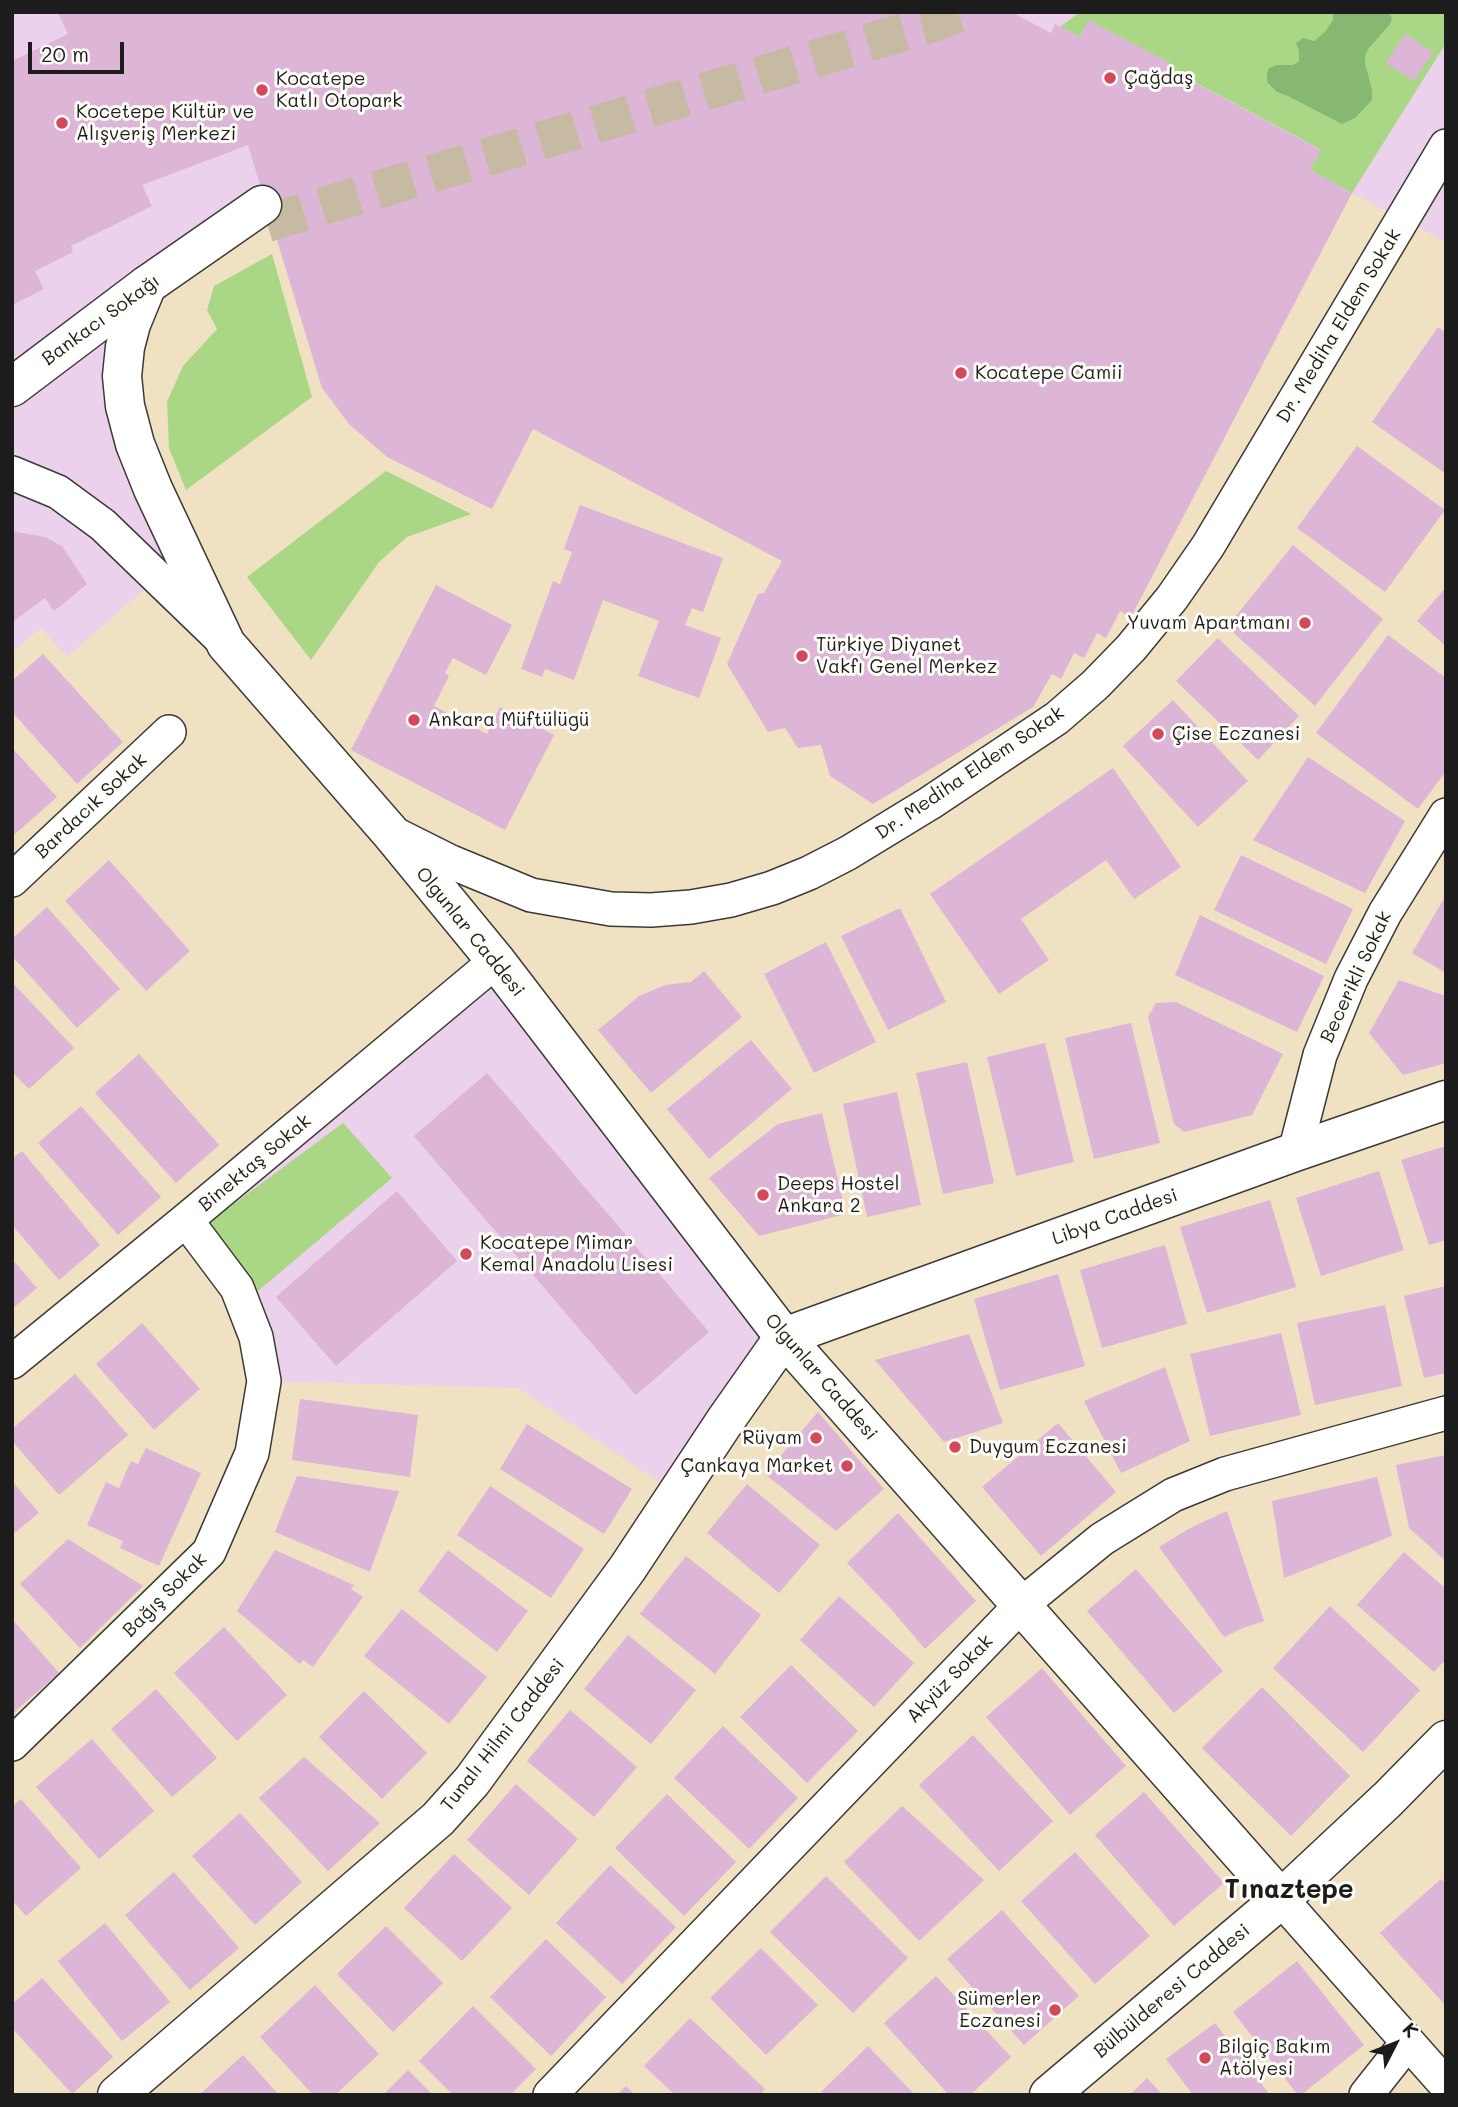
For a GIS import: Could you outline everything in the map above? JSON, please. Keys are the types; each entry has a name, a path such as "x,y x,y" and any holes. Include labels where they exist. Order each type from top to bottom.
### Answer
{"main road":[{"name":"Bankacı Sokağı","path":"12,387 147,285 191,255 265,214"},
{"name":"Olgunlar Caddesi","path":"147,285 125,347 122,376 127,413 135,444 153,489 226,644 390,832 496,961 784,1337 1281,1899"},
{"name":"Libya Caddesi","path":"784,1337 1446,1100"},
{"name":"Tunalı Hilmi Caddesi","path":"117,2095 438,1819 472,1781 627,1569 784,1337"},
{"name":"Bülbülderesi Caddesi","path":"1049,2095 1281,1899 1388,1799 1446,1740"}],"street":[{"name":"Dr. Mediha Eldem Sokak","path":"390,832 497,883 531,895 611,909 651,911 704,905 772,888 848,853 930,803 1057,718 1095,685 1172,598 1208,546 1446,146"},
{"name":"Olgunlar Caddesi","path":"12,473 58,492 103,525 226,644"},
{"name":"Bardacık Sokak","path":"12,880 169,732"},
{"name":"Becerikli Sokak","path":"1296,1152 1320,1055 1351,979 1385,913 1446,815"},
{"name":"Binektaş Sokak","path":"12,1362 496,961"},
{"name":"Bağış Sokak","path":"12,1744 209,1552 251,1453 264,1381 256,1337 237,1288 186,1220"},
{"name":"Akyüz Sokak","path":"551,2095 1021,1605 1102,1539 1173,1494 1225,1474 1446,1412"},
{"name":"Olgunlar Caddesi","path":"1281,1899 1446,2085"},
{"path":"1366,2095 1407,2043"}],"shaded area":[{"path":"12,12 963,12 267,223 191,255 125,347 180,548 158,577 67,657 41,628 12,653"},
{"path":"1011,12 1446,12 1446,242 1352,193 1320,150 1168,68 1170,63 1088,21 1080,37 1056,24 1051,33"},
{"name":"Kocatepe Mimar Kemal Anadolu Lisesi","path":"496,961 784,1337 676,1493 518,1388 264,1381 186,1220"}],"green space":[{"path":"1080,12 1446,12 1446,43 1352,193 1310,170 1320,149 1168,68 1170,63 1088,21 1080,37 1060,27"},
{"path":"1333,12 1388,12 1392,18 1365,56 1372,100 1355,118 1342,124 1277,92 1267,82 1269,68 1293,65 1299,61 1296,43 1303,38 1314,41 1325,32 1333,20"},
{"path":"272,254 312,397 186,490 169,448 167,402 183,366 217,329 207,310 214,286"},
{"path":"386,471 471,514 407,537 379,562 311,660 247,577"},
{"path":"343,1123 392,1178 258,1291 204,1226"}],"building":[{"path":"58,12 1011,12 1051,33 1055,24 1080,37 1088,20 1170,63 1167,68 1321,150 1310,170 1352,193 1131,617 1120,611 1106,638 1097,633 1084,658 1074,653 1061,679 1052,674 1033,707 873,804 830,776 821,745 798,748 785,728 768,732 727,664 758,594 764,593 782,561 533,429 492,509 387,457 349,424 322,388 248,145 142,185 152,206 71,246 73,252 35,271 44,289 12,305 12,61 68,34"},
{"path":"1405,34 1433,52 1414,81 1386,63"},
{"path":"1438,327 1446,333 1446,474 1372,422"},
{"path":"1357,446 1445,510 1385,592 1297,528"},
{"path":"580,505 723,558 703,612 692,608 685,625 721,638 699,698 638,676 659,621 603,600 574,680 545,669 542,677 521,669 553,581 560,584 572,552 564,549"},
{"path":"12,531 45,537 62,546 87,584 54,611 45,598 14,621"},
{"name":"Yuvam Apartmanı","path":"1293,545 1383,619 1315,706 1227,627"},
{"name":"Ankara Müftülügü","path":"436,585 512,625 486,675 453,658 445,673 449,676 434,706 487,734 500,707 554,735 505,830 351,750"},
{"path":"1446,587 1446,646 1417,621"},
{"path":"1388,635 1446,678 1446,771 1418,809 1316,733"},
{"path":"1218,638 1299,716 1258,760 1176,681"},
{"path":"43,654 123,742 77,784 12,712 12,681"},
{"path":"1173,700 1248,781 1198,827 1123,746"},
{"path":"12,748 57,797 14,835 12,833"},
{"path":"1308,757 1405,821 1365,893 1253,840"},
{"path":"1113,768 1181,867 1134,899 1106,860 1021,919 1049,960 999,994 930,894"},
{"path":"1241,855 1353,909 1326,964 1214,910"},
{"path":"109,860 190,951 146,991 65,901"},
{"path":"1446,895 1446,973 1412,953"},
{"path":"47,907 120,989 77,1028 12,956 12,939"},
{"path":"900,908 946,1002 888,1030 841,936"},
{"path":"1200,915 1324,976 1297,1032 1175,975"},
{"path":"826,942 876,1042 814,1073 764,974"},
{"path":"704,971 742,1017 651,1093 598,1030 639,996 665,985 691,982"},
{"path":"1399,980 1446,996 1446,1063 1403,1075 1369,1033"},
{"path":"12,982 74,1048 29,1089 12,1072"},
{"path":"1176,1002 1283,1054 1252,1115 1184,1132 1174,1124 1148,1017 1156,1003"},
{"path":"1131,1023 1160,1143 1094,1159 1065,1038"},
{"path":"751,1040 792,1089 709,1159 667,1109"},
{"path":"1045,1043 1074,1162 1016,1176 987,1057"},
{"path":"139,1054 219,1145 176,1183 95,1093"},
{"path":"967,1062 994,1183 943,1194 916,1073"},
{"path":"487,1073 709,1332 636,1395 414,1136"},
{"path":"897,1092 921,1205 867,1217 843,1104"},
{"path":"81,1106 161,1197 118,1235 38,1143"},
{"path":"822,1113 846,1214 759,1236 709,1178 778,1124"},
{"path":"1446,1146 1446,1240 1429,1245 1401,1160"},
{"path":"22,1151 100,1245 59,1280 12,1225 12,1159"},
{"path":"1379,1171 1404,1250 1321,1276 1296,1198"},
{"path":"397,1191 457,1261 336,1366 276,1297"},
{"path":"1270,1200 1296,1287 1207,1313 1180,1227"},
{"path":"1165,1245 1187,1324 1102,1348 1080,1270"},
{"path":"12,1259 37,1288 12,1309"},
{"path":"1058,1274 1085,1366 1000,1390 974,1299"},
{"path":"1446,1286 1446,1373 1424,1378 1404,1296"},
{"path":"1385,1305 1402,1386 1315,1405 1297,1323"},
{"path":"142,1323 200,1389 154,1430 96,1364"},
{"path":"1281,1333 1301,1415 1210,1436 1190,1354"},
{"path":"969,1334 1003,1423 944,1442 875,1360"},
{"path":"1165,1367 1190,1441 1121,1473 1084,1401"},
{"path":"75,1374 128,1435 59,1495 12,1441 12,1429"},
{"path":"300,1399 418,1415 410,1477 292,1460"},
{"path":"818,1412 884,1489 836,1531 765,1474"},
{"path":"1058,1423 1116,1492 1041,1556 982,1487"},
{"path":"527,1424 632,1489 604,1534 500,1469"},
{"path":"146,1448 201,1473 159,1566 120,1548 123,1541 87,1525 106,1482 119,1488 131,1461 138,1464"},
{"path":"1446,1455 1446,1561 1409,1528 1396,1465"},
{"path":"297,1476 399,1491 370,1572 275,1532"},
{"path":"1377,1477 1392,1536 1284,1578 1272,1501"},
{"path":"12,1481 39,1513 12,1535"},
{"path":"747,1484 820,1545 779,1593 707,1533"},
{"path":"490,1486 584,1549 551,1598 457,1535"},
{"path":"1227,1511 1264,1621 1224,1637 1159,1547 1190,1528"},
{"path":"898,1513 976,1601 925,1649 847,1563"},
{"path":"68,1539 143,1586 80,1648 20,1584"},
{"path":"275,1550 354,1585 351,1589 363,1597 313,1667 303,1660 300,1664 237,1611"},
{"path":"448,1550 528,1611 497,1652 418,1591"},
{"path":"1404,1552 1446,1589 1446,1659 1434,1672 1357,1605"},
{"path":"686,1556 761,1615 715,1674 640,1614"},
{"path":"1136,1569 1223,1671 1174,1713 1087,1611"},
{"path":"839,1596 914,1663 874,1707 800,1640"},
{"path":"1330,1606 1420,1690 1363,1752 1273,1668"},
{"path":"402,1609 487,1677 449,1724 364,1656"},
{"path":"12,1619 59,1673 12,1714"},
{"path":"224,1627 287,1695 237,1741 174,1673"},
{"path":"628,1635 696,1690 651,1744 584,1689"},
{"path":"791,1665 858,1731 807,1783 740,1717"},
{"path":"1042,1668 1126,1766 1070,1815 986,1717"},
{"path":"1262,1687 1350,1776 1291,1836 1202,1748"},
{"path":"156,1689 217,1758 172,1797 111,1729"},
{"path":"364,1691 427,1753 382,1799 319,1737"},
{"path":"570,1710 637,1767 594,1817 527,1761"},
{"path":"723,1726 798,1798 749,1849 674,1778"},
{"path":"973,1735 1053,1821 999,1871 919,1785"},
{"path":"92,1739 154,1811 99,1859 36,1787"},
{"path":"304,1757 380,1823 328,1871 259,1798"},
{"path":"516,1784 578,1839 529,1895 467,1840"},
{"path":"1144,1792 1224,1883 1174,1926 1095,1835"},
{"path":"667,1794 736,1862 684,1916 615,1848"},
{"path":"21,1799 81,1868 26,1916 12,1900 12,1807"},
{"path":"902,1806 984,1880 919,1941 844,1862"},
{"path":"240,1813 302,1882 255,1925 192,1856"},
{"path":"1075,1852 1150,1936 1095,1984 1021,1901"},
{"path":"454,1854 512,1908 462,1961 404,1908"},
{"path":"610,1865 676,1927 622,1984 556,1923"},
{"path":"174,1872 239,1948 190,1990 125,1915"},
{"path":"826,1876 908,1958 853,2013 770,1932"},
{"path":"1441,1879 1446,1884 1446,2006 1380,1933"},
{"path":"1002,1910 1079,1996 1024,2045 947,1959"},
{"path":"105,1923 170,2002 122,2041 58,1961"},
{"path":"386,1926 443,1983 393,2032 337,1974"},
{"path":"546,1939 606,1997 551,2056 490,1997"},
{"path":"761,1948 818,2005 766,2055 710,1998"},
{"path":"1297,1961 1364,2045 1301,2095 1298,2095 1233,2012"},
{"path":"936,1976 1011,2057 970,2095 949,2095 884,2023"},
{"path":"42,1978 113,2057 72,2094 12,2028 12,2004"},
{"path":"315,1985 379,2054 335,2095 313,2095 260,2037"},
{"path":"473,2006 536,2069 510,2095 453,2095 419,2061"},
{"path":"690,2018 765,2089 760,2095 675,2095 644,2066"},
{"path":"1215,2023 1270,2095 1193,2095 1166,2059"},
{"path":"868,2046 915,2095 824,2095 821,2092"},
{"path":"243,2055 279,2095 199,2095"},
{"path":"408,2070 433,2095 383,2095"},
{"path":"1147,2078 1163,2095 1130,2095"},
{"path":"626,2086 635,2095 617,2095"}],"tunnel":[{"path":"267,223 963,12"}],"place":[{"name":"Çağdaş","path":"1110,78"},
{"name":"Kocatepe Katlı Otopark","path":"262,90"},
{"name":"Kocetepe Kültür ve Alışveriş Merkezi","path":"62,123"},
{"name":"Kocatepe Camii","path":"961,373"},
{"name":"Yuvam Apartmanı","path":"1305,623"},
{"name":"Türkiye Diyanet Vakfı Genel Merkez","path":"802,656"},
{"name":"Ankara Müftülügü","path":"414,720"},
{"name":"Çise Eczanesi","path":"1158,734"},
{"name":"Deeps Hostel Ankara 2","path":"763,1195"},
{"name":"Kocatepe Mimar Kemal Anadolu Lisesi","path":"466,1254"},
{"name":"Rüyam","path":"816,1438"},
{"name":"Duygum Eczanesi","path":"955,1447"},
{"name":"Çankaya Market","path":"847,1466"},
{"name":"Sümerler Eczanesi","path":"1055,2010"},
{"name":"Bilgiç Bakım Atölyesi","path":"1205,2058"}],"district":[{"name":"Tınaztepe","path":"1289,1890"}]}
